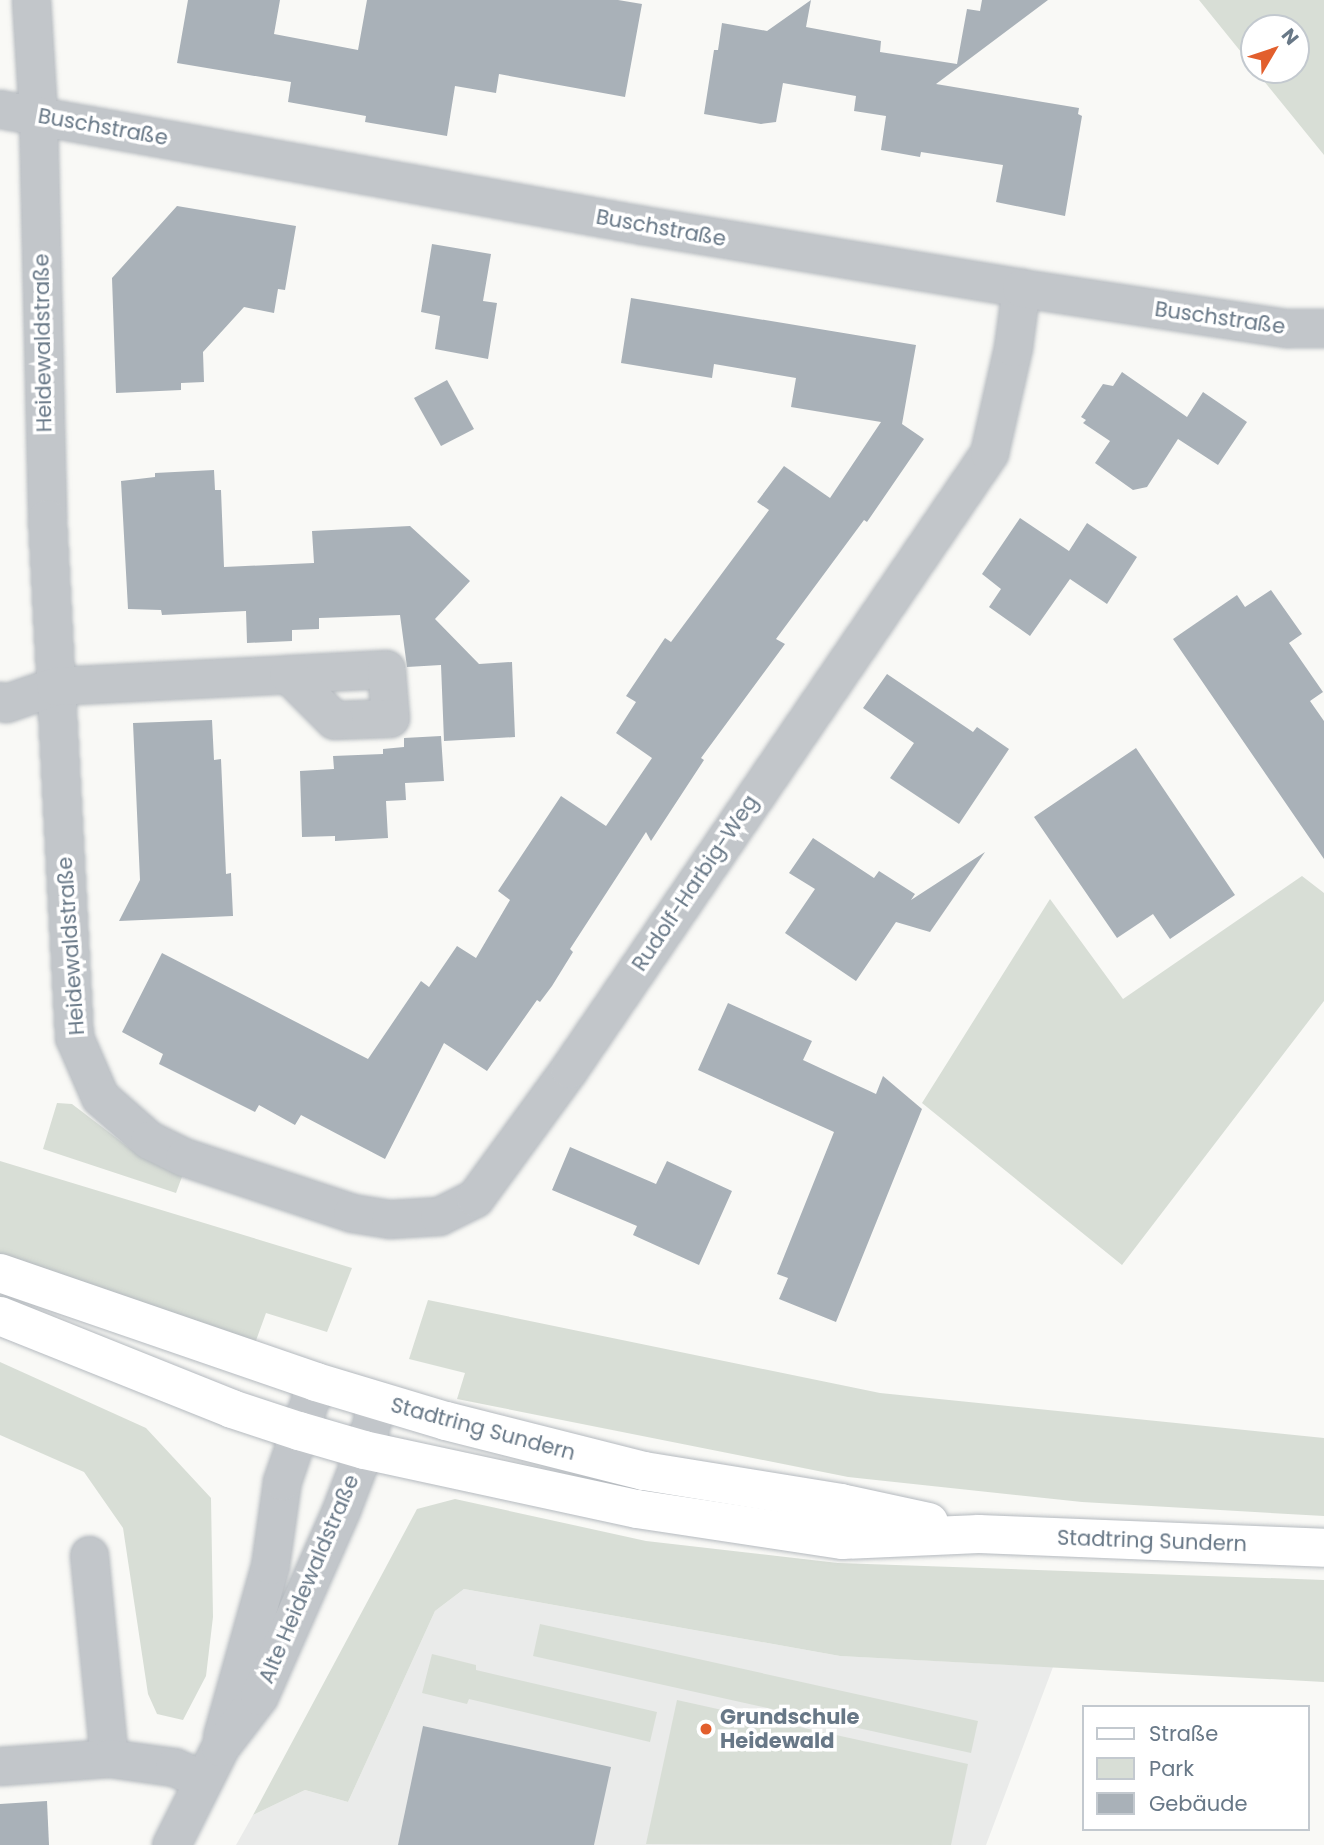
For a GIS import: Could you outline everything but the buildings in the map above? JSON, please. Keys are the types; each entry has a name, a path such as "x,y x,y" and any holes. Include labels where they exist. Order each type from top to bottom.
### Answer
{"main road":[{"name":"Stadtring Sundern","path":"0,1273 377,1401 644,1471 841,1503 979,1534"},
{"name":"Stadtring Sundern","path":"0,1316 232,1409 299,1431 364,1450 637,1509 842,1540 979,1534 1324,1548"}],"street":[{"name":"Heidewaldstraße","path":"31,0 38,115 47,518 74,1037 100,1097 149,1140 184,1157"},
{"name":"Buschstraße","path":"0,109 642,225 1021,288 1287,328 1324,328"},
{"name":"Rudolf-Harbig-Weg","path":"184,1157 352,1213 390,1219 439,1216 475,1198 569,1069 989,453 1013,347 1021,288"},
{"path":"0,701 6,703 55,686 288,674"},
{"name":"Alte Heidewaldstraße","path":"220,1747 234,1685 254,1629 270,1565 282,1481 316,1382"},
{"name":"Alte Heidewaldstraße","path":"171,1845 220,1747 259,1696 364,1450 377,1401"},
{"path":"89,1555 109,1758"},
{"path":"0,1766 109,1758 174,1767 204,1780"}],"shaded area":[{"name":"Grundschule Heidewald","path":"464,1589 840,1656 1053,1667 986,1845 236,1845 253,1815 305,1790 348,1802 435,1611"}],"green space":[{"path":"1199,0 1324,0 1324,155 1266,84 1310,84 1310,14 1240,14 1240,51"},
{"path":"1302,876 1324,893 1324,1001 1122,1265 922,1103 1050,899 1123,999"},
{"path":"57,1103 72,1104 136,1153 183,1174 176,1193 43,1149"},
{"path":"0,1161 352,1268 327,1332 266,1313 254,1346 0,1255"},
{"path":"428,1300 880,1393 1324,1438 1324,1516 1082,1502 848,1477 457,1399 465,1373 409,1359"},
{"path":"0,1362 146,1428 211,1498 213,1617 206,1676 183,1720 157,1714 148,1694 123,1528 84,1472 0,1435"},
{"path":"455,1499 646,1541 838,1563 1324,1580 1324,1682 840,1656 464,1589 435,1611 348,1802 305,1790 253,1815 417,1509"},
{"path":"540,1624 978,1721 971,1753 533,1656"},
{"path":"432,1654 476,1665 476,1670 657,1712 650,1742 469,1699 467,1704 422,1693"},
{"path":"677,1700 968,1764 951,1845 646,1844"}],"place":[{"name":"Grundschule Heidewald","path":"706,1729"}]}
